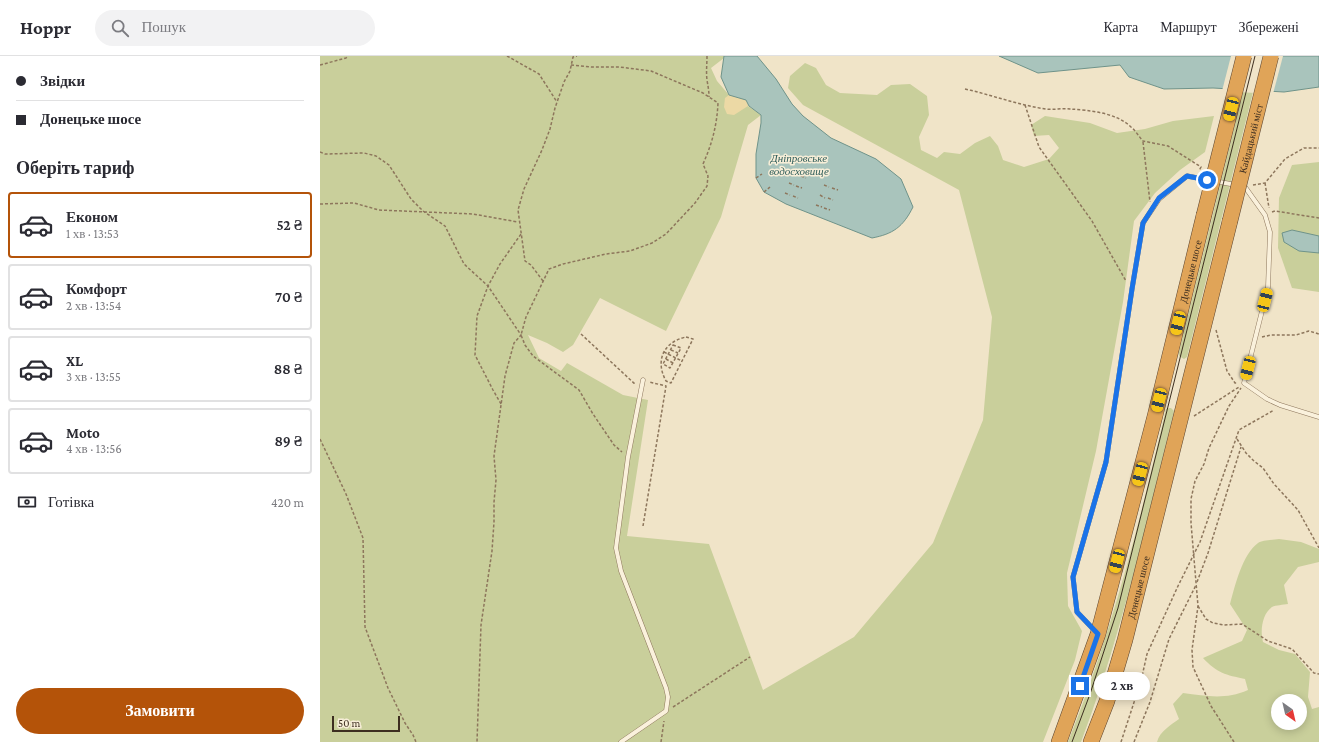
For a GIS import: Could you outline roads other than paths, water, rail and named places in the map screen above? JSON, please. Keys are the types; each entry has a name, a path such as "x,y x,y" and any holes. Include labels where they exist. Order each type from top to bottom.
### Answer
{"highway":[{"name":"Донецьке шосе","path":"1059,742 1098,634 1155,416 1244,56"},
{"name":"Кайдацький міст","path":"1230,221 1271,56"},
{"name":"Донецьке шосе","path":"1091,742 1107,701 1125,640 1230,221"}],"lane":[{"path":"1098,634 1077,612 1073,577 1106,462 1143,223 1159,198 1187,176 1245,187 1265,215 1270,232 1268,287 1244,383 1267,399 1280,405 1319,417"},
{"path":"621,742 666,712 668,697 666,688 621,571 616,548 628,457 643,380"}],"water":[{"name":"Дніпровське водосховище","path":"724,56 757,56 776,79 792,104 803,116 831,138 876,159 901,179 913,207 901,225 892,232 872,238 786,204 764,192 756,178 756,154 761,115 749,106 746,100 729,95 721,77"},
{"path":"999,56 1319,56 1319,87 1284,92 1213,88 1164,89 1129,77 1120,65 1038,73"},
{"path":"1292,230 1319,236 1319,253 1299,251 1284,242 1282,233"}],"tram line":[{"path":"1072,742 1090,694 1118,608 1255,56"}]}
